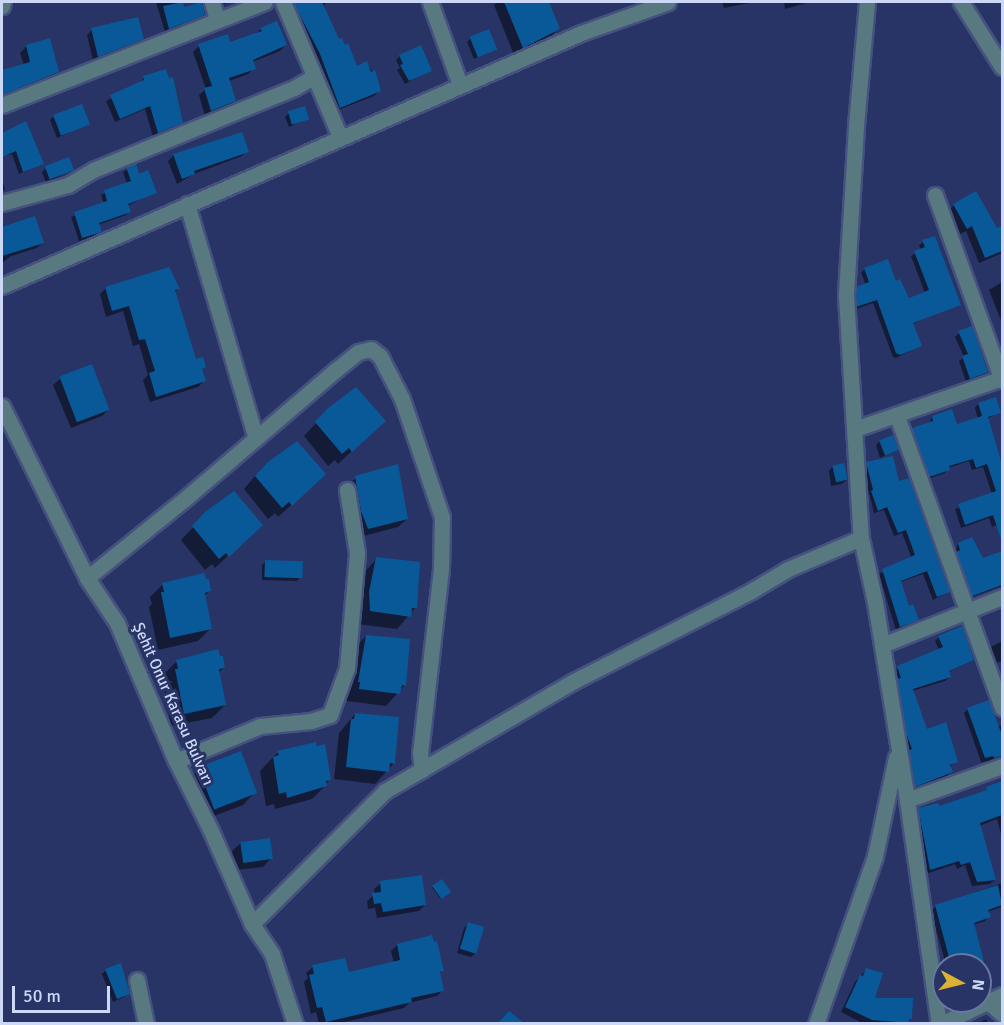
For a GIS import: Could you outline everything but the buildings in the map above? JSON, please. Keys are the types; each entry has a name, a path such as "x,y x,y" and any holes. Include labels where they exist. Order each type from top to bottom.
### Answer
{"street":[{"path":"2,6 3,2"},
{"path":"212,2 217,21"},
{"path":"2,105 265,2"},
{"path":"282,2 340,136"},
{"path":"430,2 460,85"},
{"path":"2,286 340,136 581,33 668,2"},
{"path":"867,2 856,126 846,296 861,538 882,645 940,1023 961,1013"},
{"path":"961,2 1002,67"},
{"path":"2,203 68,184 93,170 294,88 313,77"},
{"path":"855,429 1002,379 935,195"},
{"path":"187,204 256,438"},
{"path":"87,578 358,352 371,349 380,356 402,399 431,483 443,533 420,753 422,770"},
{"name":"Şehit Onur Karasu Bulvarı","path":"2,406 87,578 117,623 176,761 212,831 252,924 272,954 295,1023"},
{"path":"897,416 1002,708"},
{"path":"176,761 260,726 311,721 330,715 347,668 357,553 347,490"},
{"path":"252,924 385,791 572,682 751,591 788,569 861,538"},
{"path":"882,645 1002,597"},
{"path":"816,1023 875,856 898,748"},
{"path":"907,800 1002,766"},
{"path":"137,980 146,1023"}]}
